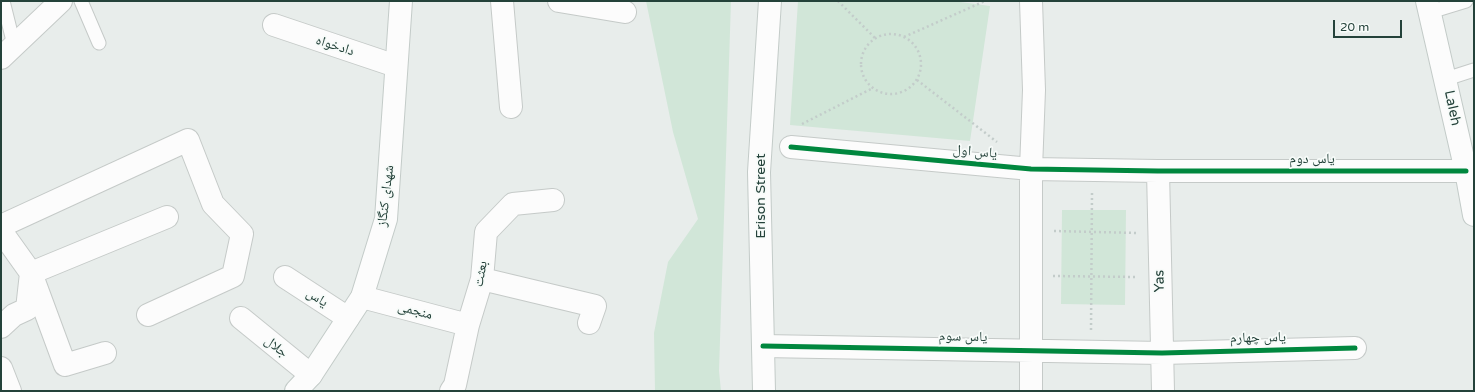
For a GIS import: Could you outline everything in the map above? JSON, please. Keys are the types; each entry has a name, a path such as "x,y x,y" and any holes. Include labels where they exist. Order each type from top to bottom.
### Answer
{"street":[{"path":"7,51 61,1"},
{"name":"شهدای کنگاز","path":"296,391 311,375 362,297 386,219 401,1"},
{"path":"502,1 511,108"},
{"path":"559,1 625,12"},
{"name":"Erison Street","path":"764,391 759,172 770,1"},
{"path":"1030,1 1034,90 1031,169 1031,391"},
{"name":"Laleh","path":"1428,7 1446,79 1474,215"},
{"name":"دادخواه","path":"274,25 396,66"},
{"name":"یاس اول","path":"793,137 1031,169 1158,171"},
{"path":"1,226 188,140 213,204 242,234 233,276 148,315"},
{"name":"یاس دوم","path":"1158,171 1466,171"},
{"name":"Yas","path":"1158,171 1163,391"},
{"name":"بعثت","path":"451,391 456,385 468,325 482,279 486,232 513,204 552,200"},
{"path":"31,273 167,217"},
{"path":"1,231 31,273 65,365 105,353"},
{"path":"1,327 14,315 27,308 31,273"},
{"name":"یاس","path":"285,277 348,318"},
{"path":"482,279 595,306 589,323"},
{"name":"منجمی","path":"362,297 468,325"},
{"name":"جلال","path":"241,318 311,375"},
{"name":"یاس سوم","path":"763,346 1162,353"},
{"name":"یاس چهارم","path":"1162,353 1355,348"},
{"path":"1,368 10,391"}],"lane":[{"path":"3,1 7,51"},
{"path":"81,1 99,43"},
{"path":"1428,7 1466,1"},
{"path":"1446,79 1474,70"}],"path":[{"path":"838,1 875,38"},
{"path":"904,37 985,1"},
{"path":"894,34 904,37 912,43 918,51 921,60 917,80 910,87 901,92 892,94 882,93 866,82 862,73 861,63 863,53 875,38 894,34"},
{"path":"917,80 1001,145"},
{"path":"793,137 873,88"},
{"path":"1091,352 1092,170"},
{"path":"1031,231 1160,234"},
{"path":"1031,275 1160,277"}],"green space":[{"path":"646,1 731,1 719,371 721,391 655,391 654,333 668,262 698,219 673,132"},
{"path":"798,1 953,1 990,6 970,141 790,125"},
{"path":"1062,210 1126,210 1125,305 1061,304"}],"cycle path":[{"path":"791,147 1031,169 1158,171 1466,171"},
{"path":"763,346 1162,353 1355,348"}]}
